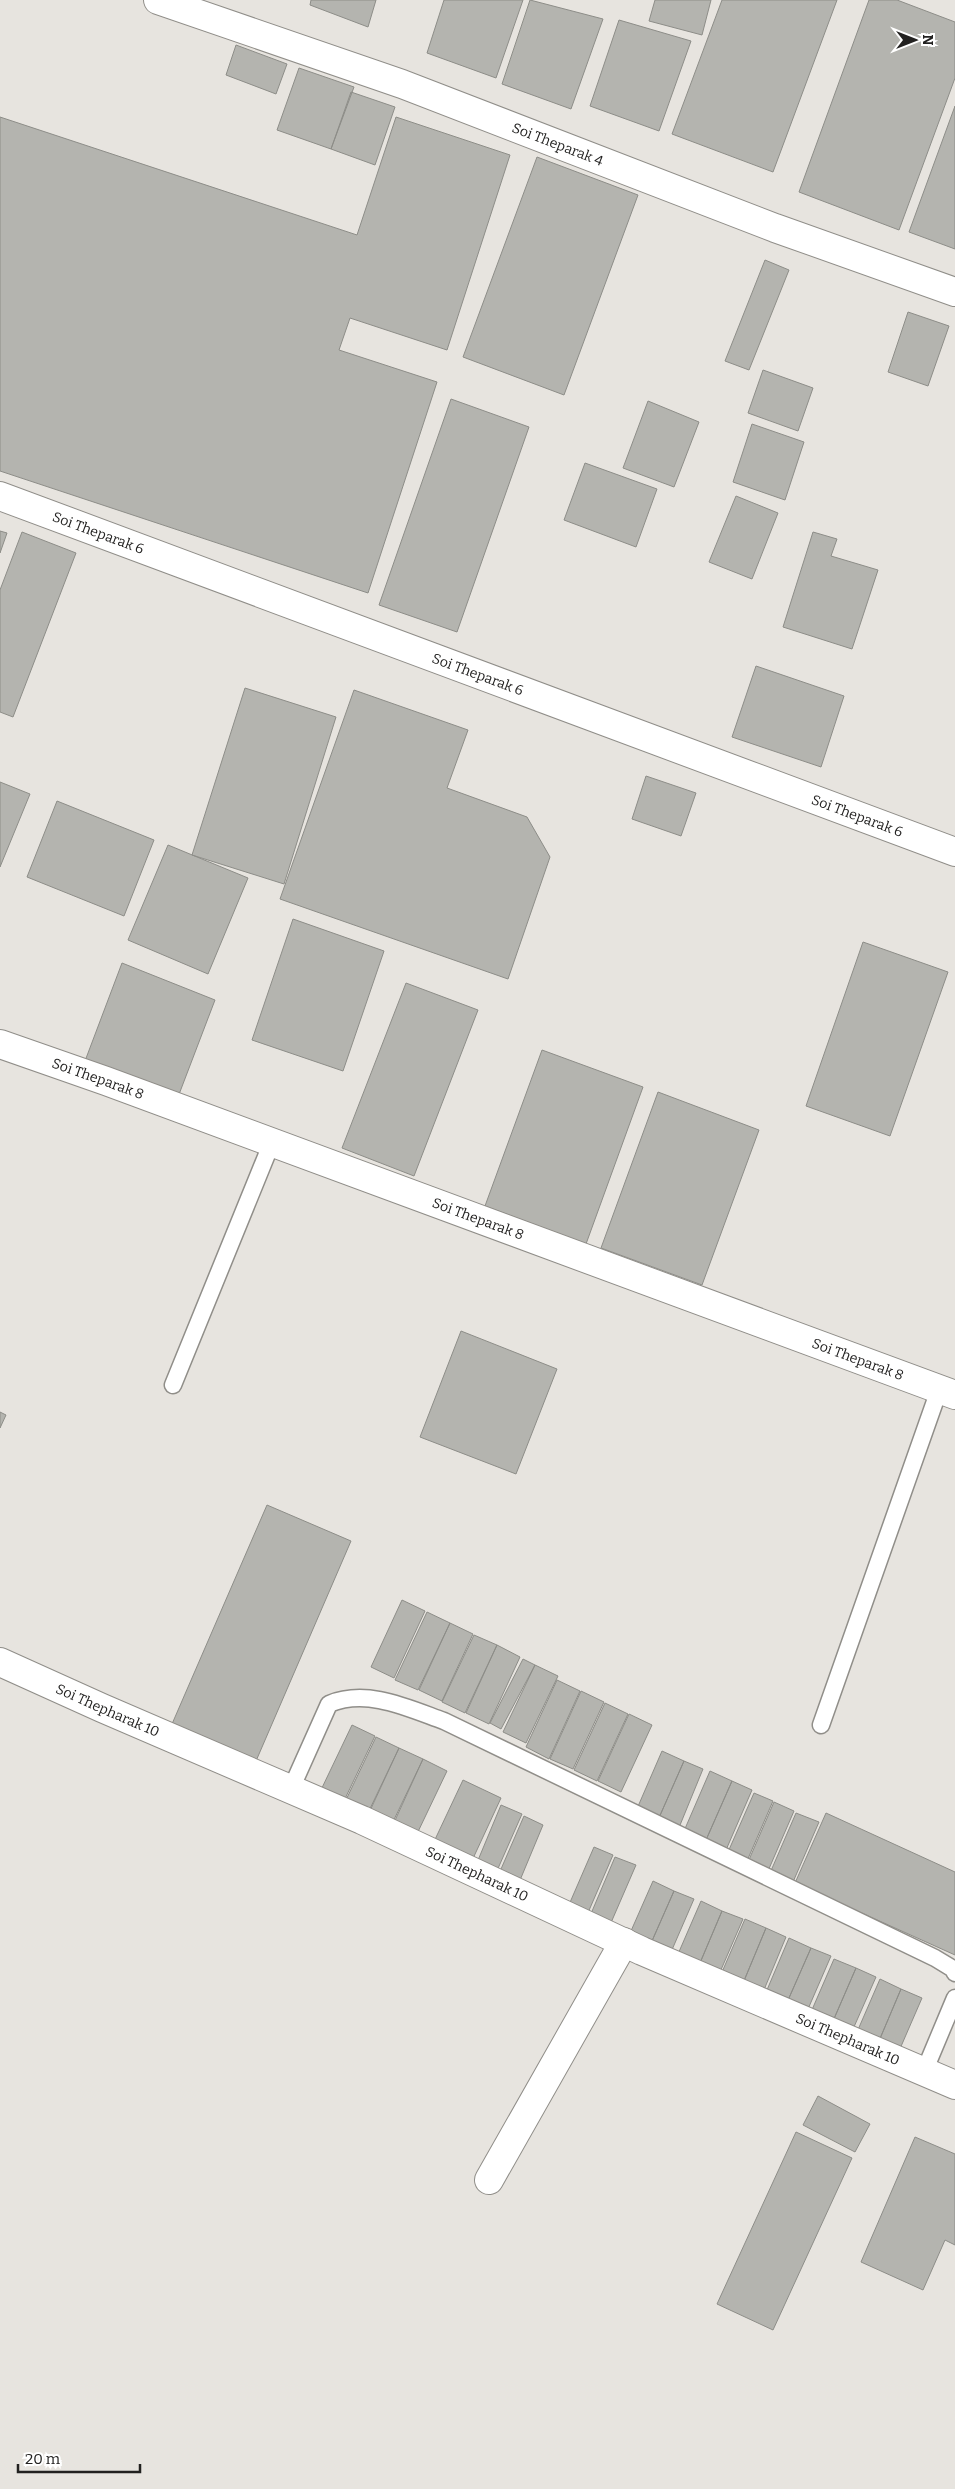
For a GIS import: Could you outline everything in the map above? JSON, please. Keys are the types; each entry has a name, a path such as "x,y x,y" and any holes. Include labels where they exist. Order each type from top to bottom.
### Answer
{"street":[{"name":"Soi Theparak 4","path":"158,0 402,84 766,224 955,292"},
{"name":"Soi Theparak 6","path":"0,496 955,852"},
{"name":"Soi Theparak 8","path":"0,1044 272,1142 947,1392"},
{"name":"Soi Thepharak 10","path":"0,1662 372,1824 624,1942 955,2085"},
{"path":"489,2180 624,1942"}],"lane":[{"path":"173,1385 272,1142"},
{"path":"821,1725 947,1392"},
{"path":"291,1789 329,1704 344,1698 366,1698 394,1702 462,1730 934,1958 954,1969 955,1974"},
{"path":"924,2072 955,1998"}],"building":[{"path":"311,0 376,0 368,27 310,5"},
{"path":"444,0 523,0 496,78 427,53"},
{"path":"530,0 603,19 571,109 502,84"},
{"path":"655,0 711,0 702,35 649,21"},
{"path":"722,0 837,0 773,172 672,134"},
{"path":"869,0 897,0 955,22 955,78 899,230 799,192"},
{"path":"619,20 691,41 659,131 590,106"},
{"path":"236,45 287,64 276,94 226,75"},
{"path":"299,68 354,87 331,149 277,130"},
{"path":"351,92 395,107 375,165 331,149"},
{"path":"955,106 955,249 909,232"},
{"path":"0,117 357,235 396,117 510,155 447,350 350,318 339,350 437,382 368,593 0,471"},
{"path":"537,157 638,195 564,395 463,357"},
{"path":"765,260 789,270 749,370 725,361"},
{"path":"908,312 949,326 928,386 888,372"},
{"path":"763,370 813,388 798,431 748,413"},
{"path":"451,399 529,427 457,632 379,605"},
{"path":"648,401 699,422 674,487 623,468"},
{"path":"752,424 804,442 785,500 733,482"},
{"path":"585,463 657,489 636,547 564,520"},
{"path":"736,496 778,513 752,579 709,562"},
{"path":"0,531 7,533 0,553"},
{"path":"22,532 76,553 13,717 0,712 0,590"},
{"path":"813,532 837,539 831,556 878,570 852,649 783,627"},
{"path":"756,666 844,696 821,767 732,737"},
{"path":"245,688 336,717 284,884 192,855"},
{"path":"354,690 468,730 447,788 527,817 550,857 508,979 280,899"},
{"path":"646,776 696,793 681,836 632,819"},
{"path":"0,782 30,794 0,867"},
{"path":"57,801 154,840 124,916 27,877"},
{"path":"168,845 248,878 208,974 128,940"},
{"path":"293,919 384,951 343,1071 252,1040"},
{"path":"863,942 948,972 890,1136 806,1106"},
{"path":"122,963 215,1000 178,1097 85,1061"},
{"path":"406,983 478,1010 414,1176 342,1148"},
{"path":"542,1050 643,1087 586,1244 485,1206"},
{"path":"658,1092 759,1130 702,1285 601,1248"},
{"path":"461,1331 557,1369 516,1474 420,1437"},
{"path":"0,1412 6,1415 0,1428"},
{"path":"267,1505 351,1541 256,1761 172,1724"},
{"path":"402,1600 425,1611 394,1678 371,1667"},
{"path":"427,1612 450,1623 418,1690 395,1680"},
{"path":"450,1623 473,1634 442,1701 419,1690"},
{"path":"474,1635 497,1645 465,1713 442,1702"},
{"path":"497,1645 520,1657 489,1724 466,1713"},
{"path":"523,1659 535,1665 501,1729 490,1723"},
{"path":"535,1665 558,1676 526,1743 503,1732"},
{"path":"557,1680 580,1691 549,1759 526,1747"},
{"path":"581,1691 604,1702 573,1769 550,1759"},
{"path":"605,1703 628,1714 597,1781 574,1770"},
{"path":"629,1714 652,1725 621,1792 598,1781"},
{"path":"352,1725 375,1736 343,1803 320,1792"},
{"path":"376,1737 399,1748 367,1815 344,1804"},
{"path":"399,1748 423,1759 391,1826 368,1815"},
{"path":"662,1751 684,1761 658,1820 636,1811"},
{"path":"423,1759 447,1771 415,1838 392,1827"},
{"path":"684,1761 703,1769 678,1830 658,1820"},
{"path":"710,1771 732,1781 706,1840 684,1831"},
{"path":"463,1780 501,1798 470,1865 431,1848"},
{"path":"732,1781 752,1790 726,1850 706,1840"},
{"path":"754,1793 773,1801 747,1861 728,1852"},
{"path":"774,1802 794,1811 768,1871 748,1862"},
{"path":"501,1805 522,1814 496,1873 476,1865"},
{"path":"796,1813 819,1822 793,1882 770,1873"},
{"path":"826,1813 955,1872 955,1955 795,1883"},
{"path":"524,1816 543,1825 518,1885 498,1876"},
{"path":"594,1847 613,1855 587,1915 568,1907"},
{"path":"615,1857 636,1865 610,1925 590,1916"},
{"path":"653,1881 674,1891 648,1950 627,1940"},
{"path":"674,1891 694,1899 668,1959 648,1950"},
{"path":"701,1901 722,1911 697,1970 675,1961"},
{"path":"722,1911 743,1919 717,1979 697,1970"},
{"path":"745,1919 766,1928 741,1988 719,1979"},
{"path":"766,1928 786,1937 761,1997 741,1988"},
{"path":"789,1938 811,1948 785,2007 764,1997"},
{"path":"811,1948 831,1956 805,2016 785,2007"},
{"path":"834,1959 856,1968 830,2028 808,2019"},
{"path":"856,1968 876,1977 850,2036 830,2028"},
{"path":"880,1979 901,1989 876,2048 854,2039"},
{"path":"901,1989 922,1998 896,2058 876,2048"},
{"path":"818,2096 870,2124 855,2152 803,2125"},
{"path":"796,2132 852,2158 773,2330 717,2304"},
{"path":"915,2137 955,2154 955,2245 945,2240 923,2290 861,2262"}]}
